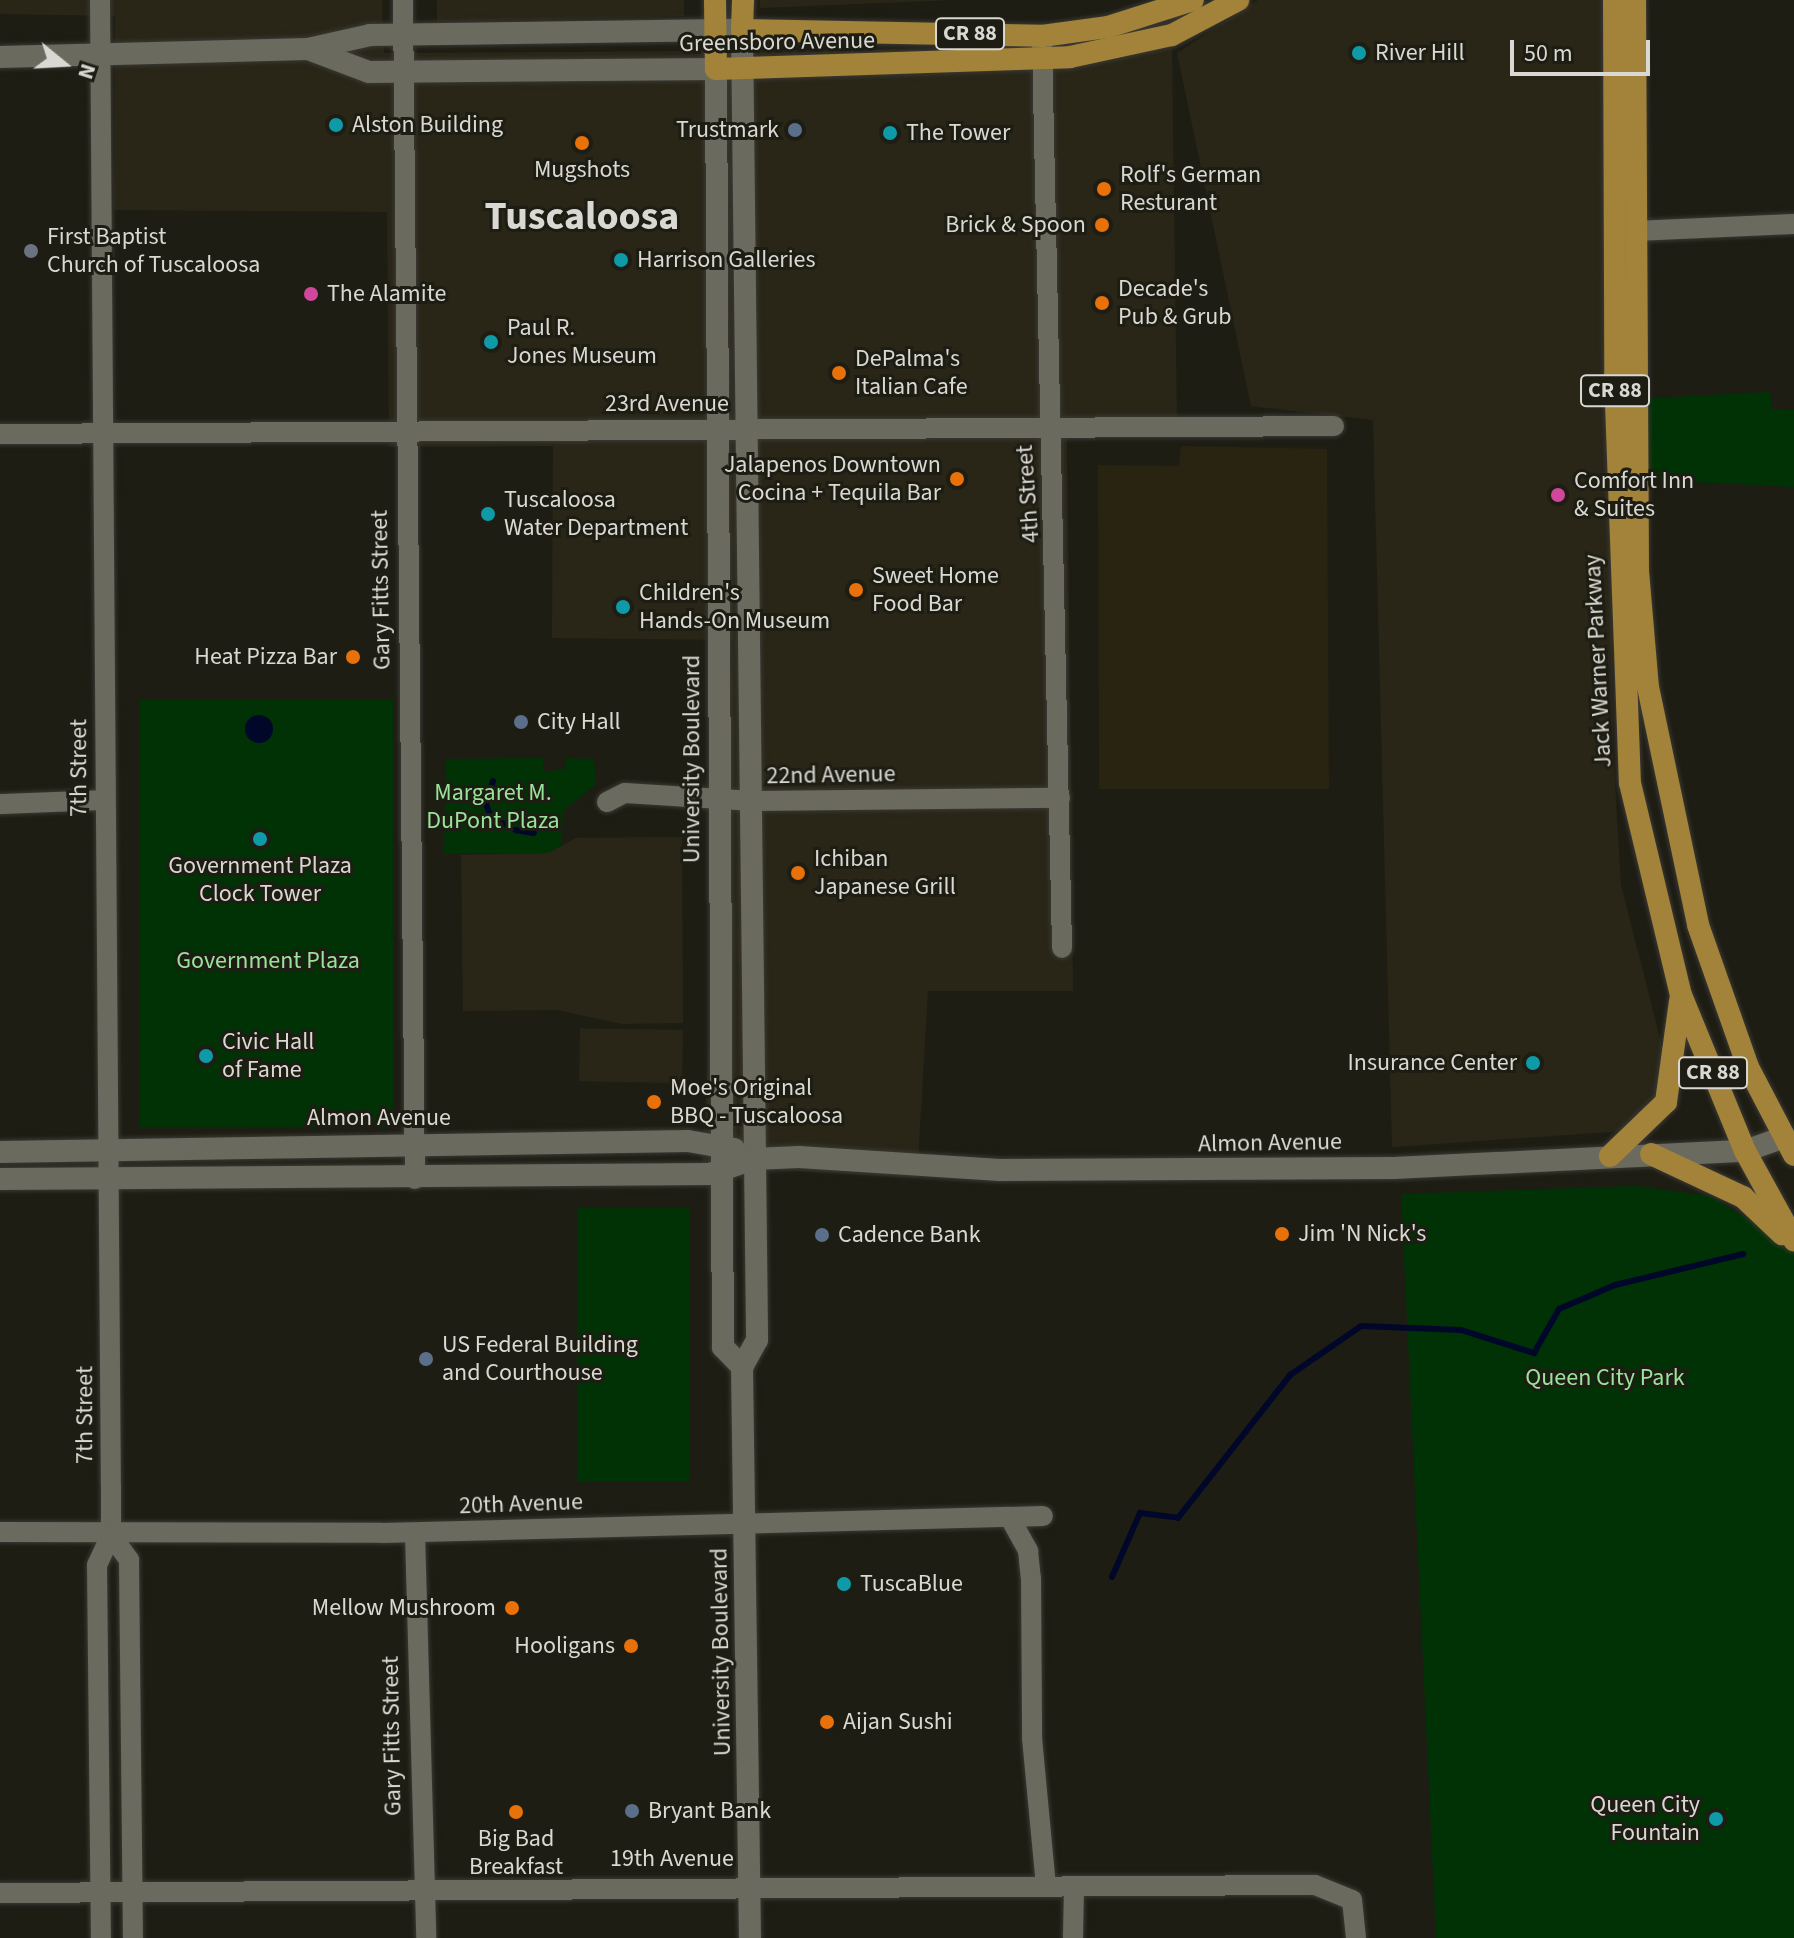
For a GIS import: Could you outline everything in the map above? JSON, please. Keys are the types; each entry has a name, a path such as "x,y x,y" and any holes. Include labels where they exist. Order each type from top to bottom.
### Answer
{"main road":[{"name":"University Boulevard","path":"715,0 723,1347 742,1367"},
{"name":"University Boulevard","path":"743,0 757,1340 742,1367 750,1938"},
{"name":"Greensboro Avenue","path":"0,57 308,49 370,35 403,37 742,30 1042,36 1108,27 1193,0"},
{"name":"Greensboro Avenue","path":"308,49 369,72 716,69 1041,61 1172,35 1238,0"},
{"name":"Jack Warner Parkway","path":"1614,0 1623,678 1630,783 1681,995 1745,1151 1794,1243"},
{"name":"Jack Warner Parkway","path":"1635,0 1634,231 1639,582 1648,687 1702,937 1748,1067 1790,1146"},
{"path":"1610,1156 1666,1102 1681,995"},
{"name":"Almon Avenue","path":"0,1152 721,1142 753,1159"},
{"name":"Almon Avenue","path":"0,1179 415,1179 721,1173 753,1159 1207,1171 1516,1165 1610,1156 1745,1151 1790,1146"},
{"path":"1651,1154 1743,1197 1794,1243"}],"street":[{"name":"7th Street","path":"100,0 111,1535 97,1565 101,1938"},
{"name":"Gary Fitts Street","path":"403,0 415,1179"},
{"name":"4th Street","path":"1042,36 1048,423 1057,489 1062,948"},
{"path":"1634,231 1794,224"},
{"name":"23rd Avenue","path":"0,434 749,429 1048,423 1334,426"},
{"name":"22nd Avenue","path":"607,802 625,793 718,794 753,801 1060,798"},
{"path":"0,804 104,800"},
{"name":"20th Avenue","path":"0,1532 111,1535 415,1533 1043,1516"},
{"path":"1010,1518 1028,1551 1031,1578 1032,1738 1046,1885"},
{"name":"Gary Fitts Street","path":"415,1533 421,1889 426,1938"},
{"name":"7th Street","path":"111,1535 129,1560 133,1938"},
{"name":"19th Avenue","path":"0,1893 750,1885 1315,1885 1342,1894 1356,1914 1356,1938"},
{"path":"1073,1938 1074,1886"}],"shaded area":[{"path":"0,0 382,0 384,53 1172,48 1177,426 1067,436 1073,991 928,991 917,1178 702,1165 733,640 552,638 553,446 389,447 387,212 114,210 115,16 0,14"},
{"path":"437,0 684,0 684,16 437,22"},
{"path":"760,0 954,0 760,8"},
{"path":"1258,0 1606,0 1613,751 1621,885 1663,1050 1658,1094 1625,1131 1392,1147 1373,420 1251,406 1177,53"},
{"path":"1181,446 1327,449 1329,789 1099,789 1098,465 1179,466"},
{"path":"682,837 683,1023 622,1024 557,1010 463,1011 461,855 548,853 576,838"},
{"path":"580,1028 683,1030 682,1083 579,1081"}],"green space":[{"path":"1770,392 1772,409 1794,410 1794,487 1631,479 1630,399"},
{"name":"Government Plaza","path":"140,699 394,699 394,1127 140,1127"},
{"name":"Margaret M. DuPont Plaza","path":"543,758 544,772 566,769 566,758 594,759 596,784 564,810 561,846 548,853 444,854 446,759"},
{"name":"Queen City Park","path":"1636,1186 1711,1196 1794,1248 1794,1938 1436,1938 1401,1194"},
{"path":"577,1208 689,1208 689,1482 577,1482"}],"water":[{"path":"259,715 269,719 273,729 269,739 259,743 249,739 245,729 249,719"}],"waterway":[{"path":"493,781 486,804 491,818 505,824"},
{"path":"515,830 534,833"},
{"path":"1112,1577 1140,1513 1178,1518 1290,1375 1361,1326 1461,1330 1534,1353 1559,1309 1615,1285 1743,1254"}],"place":[{"name":"River Hill","path":"1359,53"},
{"name":"Alston Building","path":"336,125"},
{"name":"Trustmark","path":"795,130"},
{"name":"The Tower","path":"890,133"},
{"name":"Mugshots","path":"582,143"},
{"name":"Rolf's German Resturant","path":"1104,189"},
{"name":"Brick & Spoon","path":"1102,225"},
{"name":"First Baptist Church of Tuscaloosa","path":"31,251"},
{"name":"Harrison Galleries","path":"621,260"},
{"name":"The Alamite","path":"311,294"},
{"name":"Decade's Pub & Grub","path":"1102,303"},
{"name":"Paul R. Jones Museum","path":"491,342"},
{"name":"DePalma's Italian Cafe","path":"839,373"},
{"name":"Jalapenos Downtown Cocina + Tequila Bar","path":"957,479"},
{"name":"Comfort Inn & Suites","path":"1558,495"},
{"name":"Tuscaloosa Water Department","path":"488,514"},
{"name":"Sweet Home Food Bar","path":"856,590"},
{"name":"Children's Hands-On Museum","path":"623,607"},
{"name":"Heat Pizza Bar","path":"353,657"},
{"name":"City Hall","path":"521,722"},
{"name":"Government Plaza Clock Tower","path":"260,839"},
{"name":"Ichiban Japanese Grill","path":"798,873"},
{"name":"Civic Hall of Fame","path":"206,1056"},
{"name":"Insurance Center","path":"1533,1063"},
{"name":"Moe's Original BBQ - Tuscaloosa","path":"654,1102"},
{"name":"Jim 'N Nick's","path":"1282,1234"},
{"name":"Cadence Bank","path":"822,1235"},
{"name":"US Federal Building and Courthouse","path":"426,1359"},
{"name":"TuscaBlue","path":"844,1584"},
{"name":"Mellow Mushroom","path":"512,1608"},
{"name":"Hooligans","path":"631,1646"},
{"name":"Aijan Sushi","path":"827,1722"},
{"name":"Bryant Bank","path":"632,1811"},
{"name":"Big Bad Breakfast","path":"516,1812"},
{"name":"Queen City Fountain","path":"1716,1819"}],"district":[{"name":"Tuscaloosa","path":"582,217"}]}
